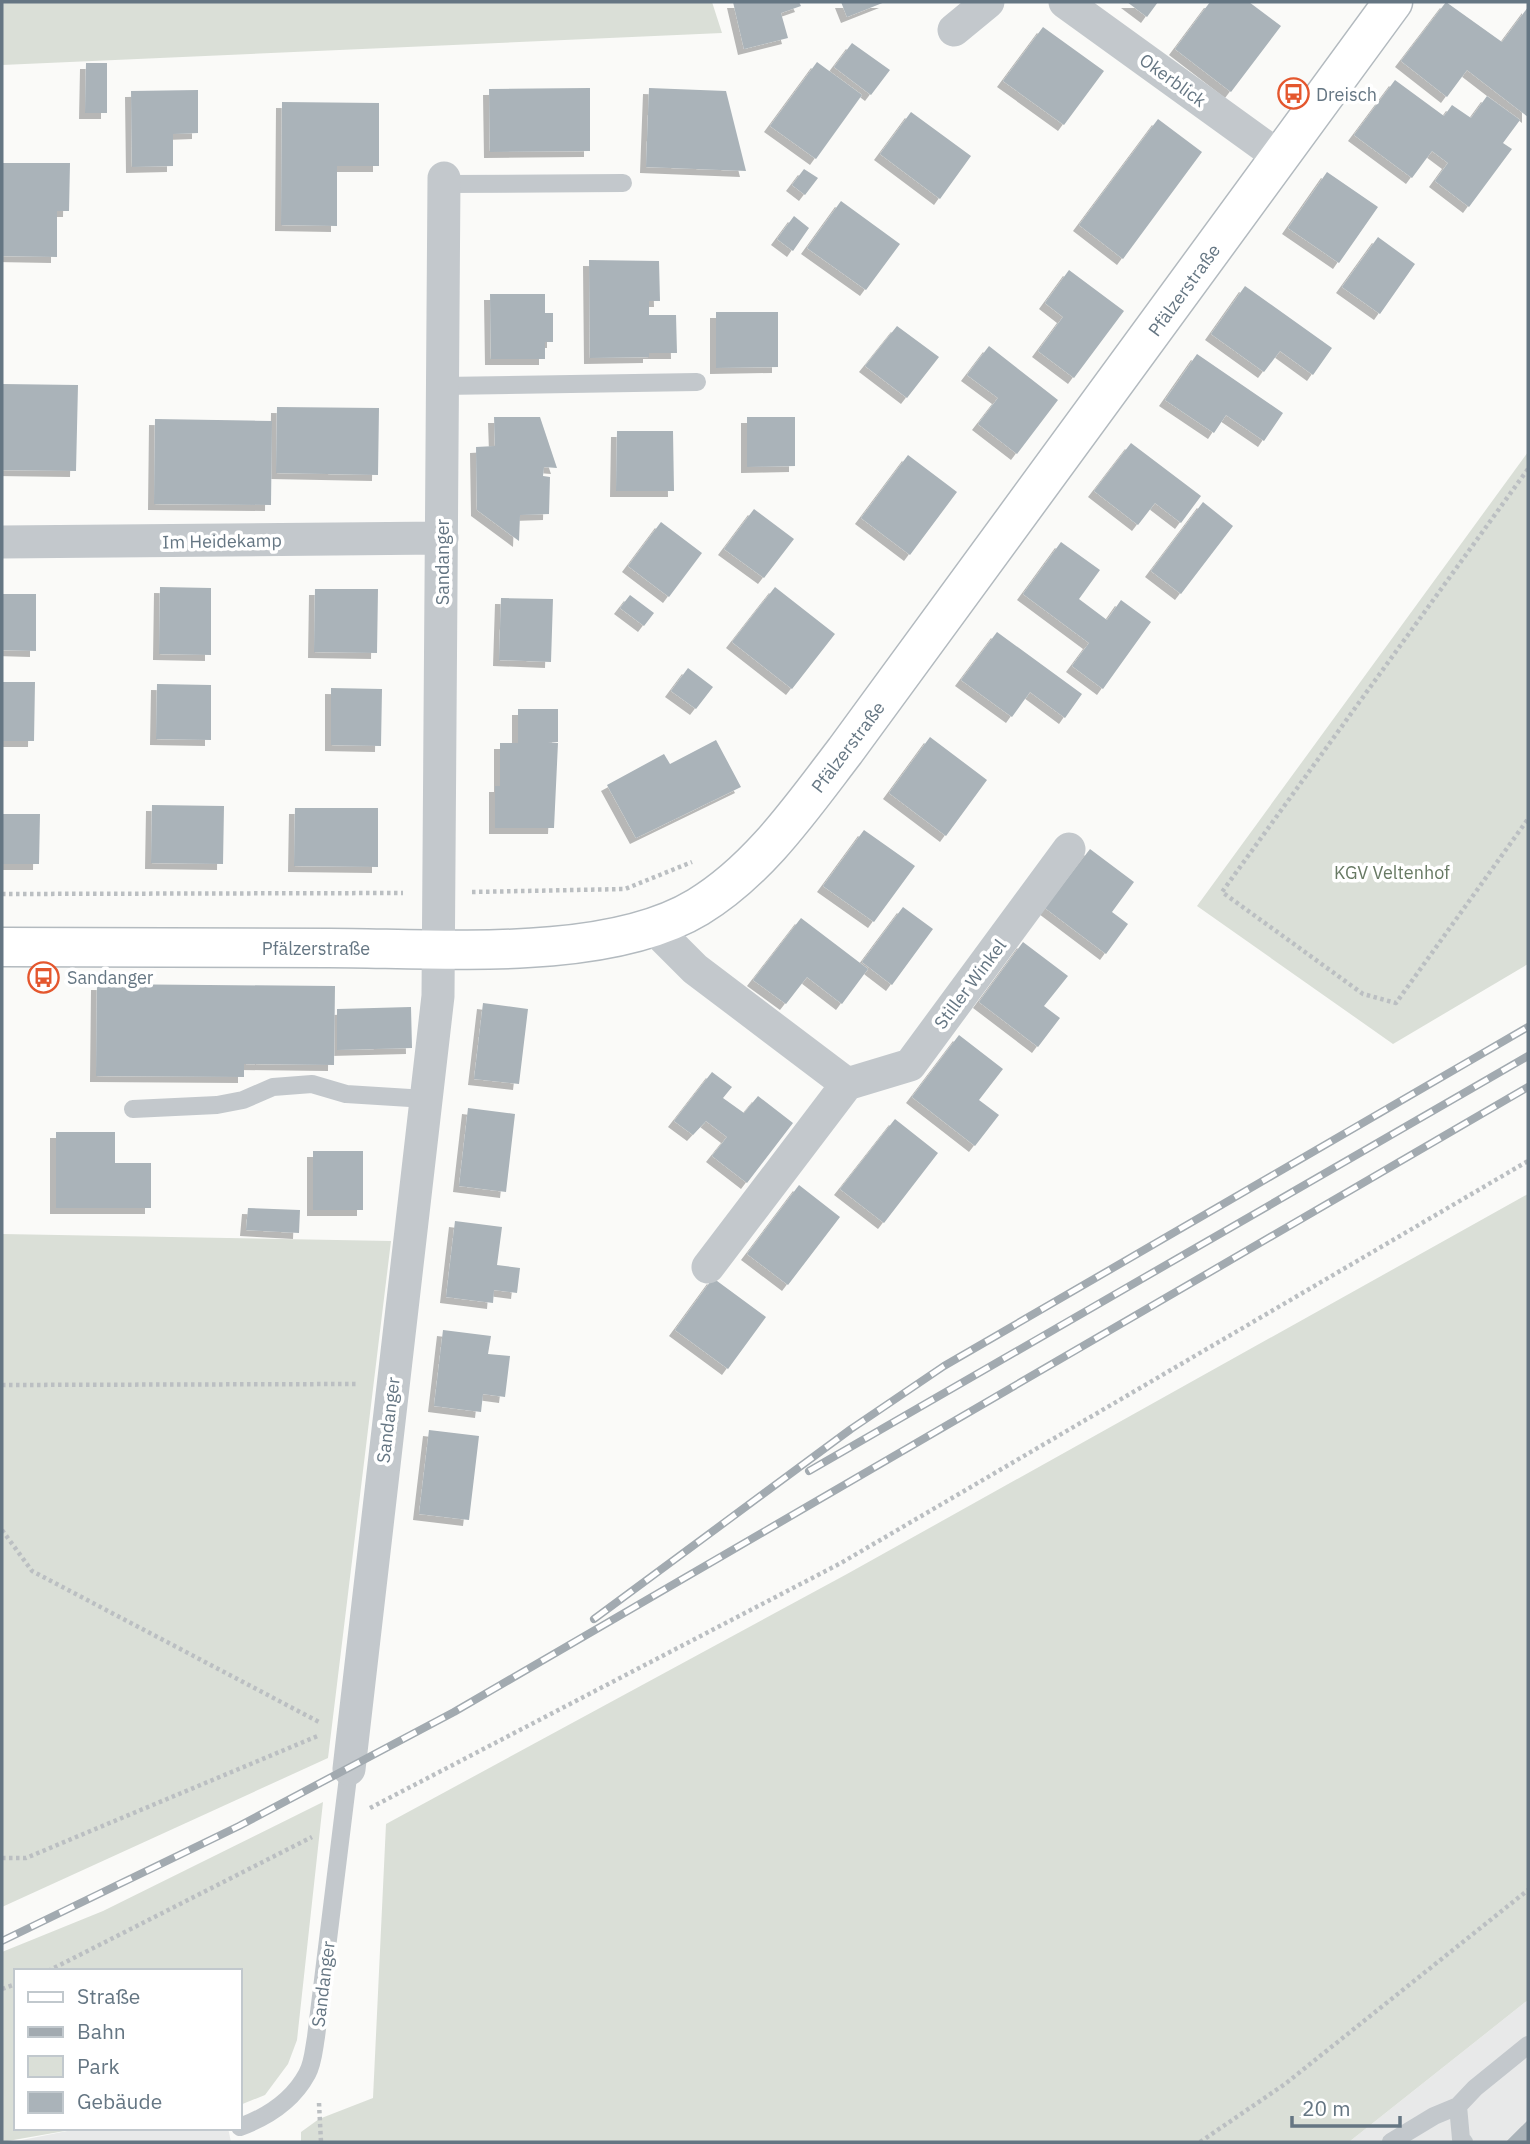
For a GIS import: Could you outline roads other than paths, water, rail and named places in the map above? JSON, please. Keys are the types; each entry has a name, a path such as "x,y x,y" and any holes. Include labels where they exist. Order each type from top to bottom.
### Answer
{"street":[{"path":"954,30 988,2"},
{"name":"Okerblick","path":"1065,2 1281,158"},
{"name":"Pfälzerstraße","path":"2,947 439,948 569,945 616,938 654,928 697,908 759,857 798,813 1393,2"},
{"name":"Sandanger","path":"349,1769 438,996 444,181"},
{"name":"Im Heidekamp","path":"2,542 442,538"},
{"name":"Stiller Winkel","path":"846,1084 910,1065 1069,849"},
{"path":"654,928 695,969 846,1084 708,1267"}],"lane":[{"path":"444,181 623,183"},
{"path":"442,386 697,382"},
{"path":"133,1109 216,1105 243,1100 273,1087 312,1084 346,1094 426,1099"},
{"name":"Sandanger","path":"242,2125 272,2112 288,2099 309,2073 316,2037 349,1769"},
{"path":"1391,2142 1434,2116 1458,2106 1475,2088 1528,2045"},
{"path":"1458,2106 1461,2139 1464,2142"}],"railway":[{"path":"594,1619 851,1429 944,1366 1528,1027"},
{"path":"809,1471 1528,1056"},
{"path":"2,1941 239,1826 454,1712 1528,1087"}],"place":[{"name":"Dreisch","path":"1293,94"},
{"name":"Sandanger","path":"44,977"}],"park label":[{"name":"KGV Veltenhof","path":"1392,872"}]}
